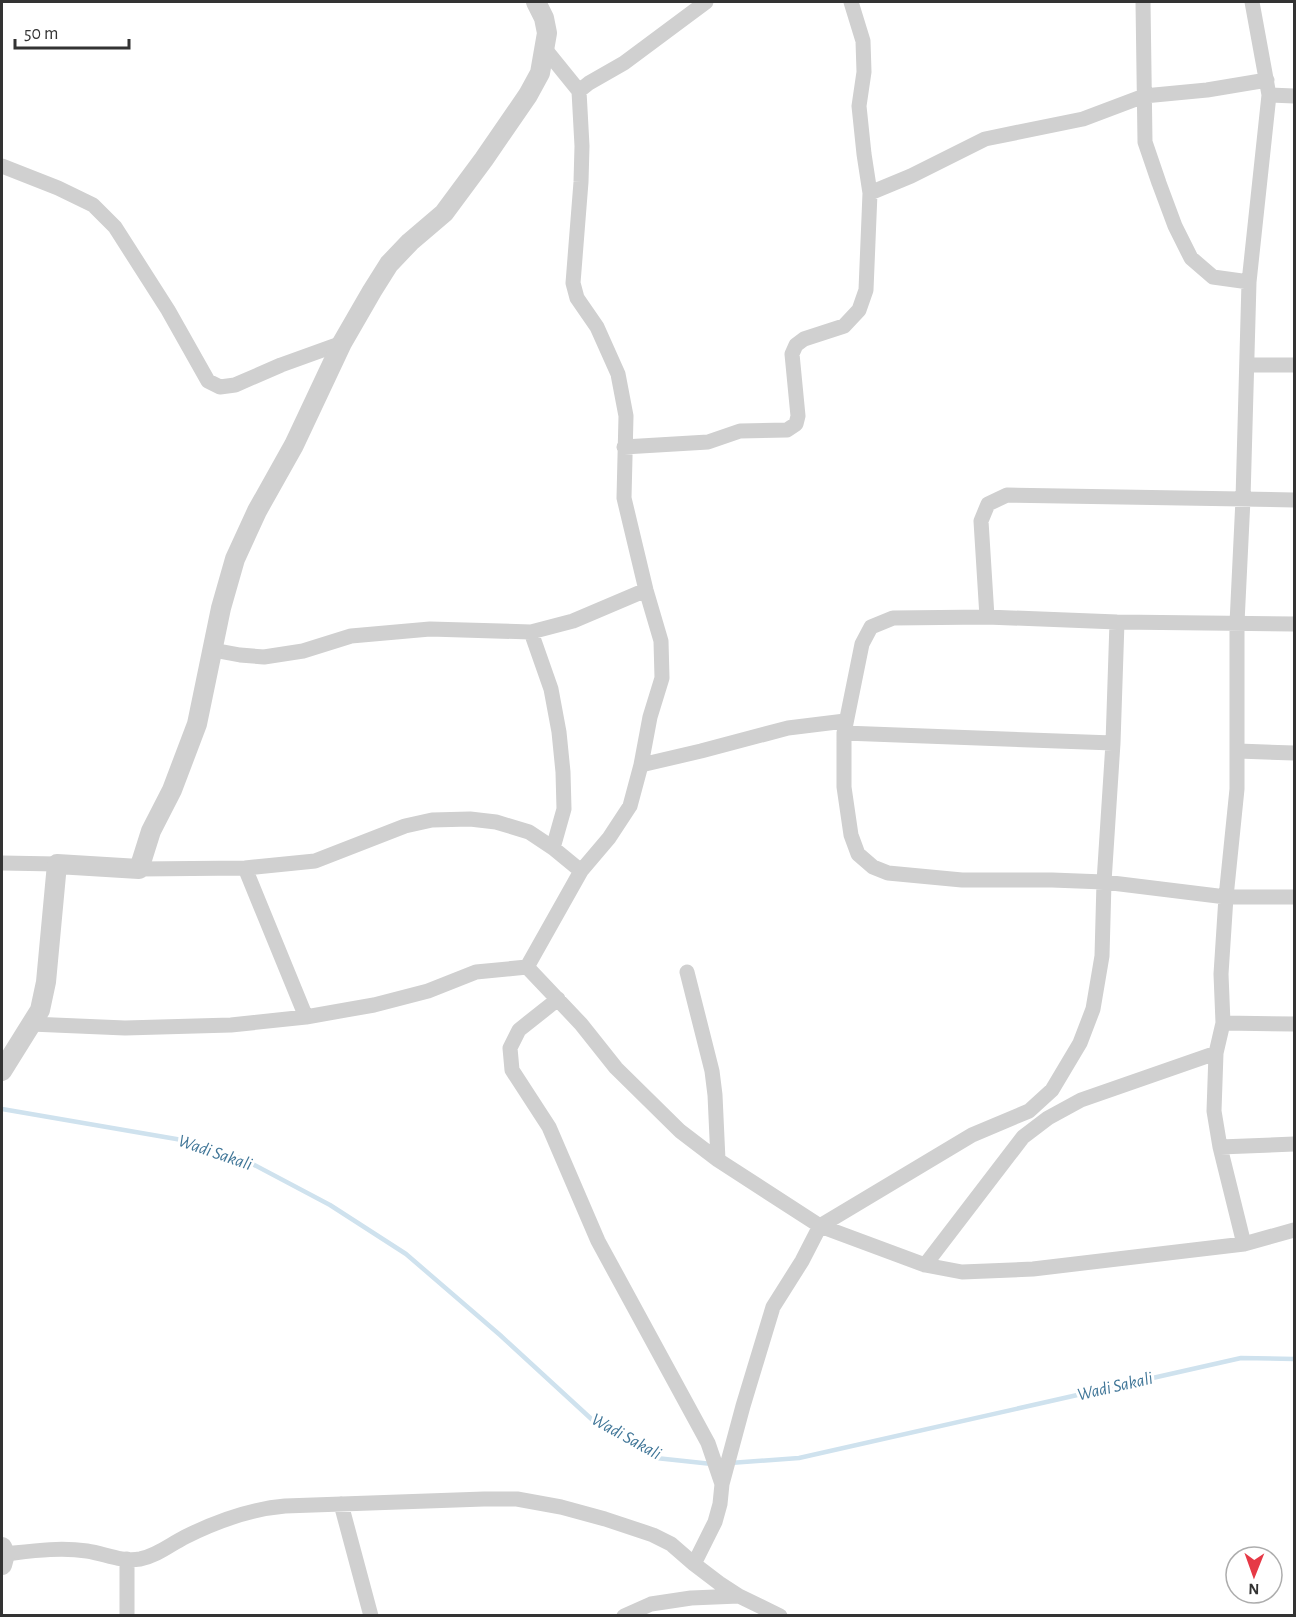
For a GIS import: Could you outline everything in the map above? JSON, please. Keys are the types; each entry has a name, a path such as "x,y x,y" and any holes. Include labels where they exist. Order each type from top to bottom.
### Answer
{"street":[{"path":"139,869 151,831 172,790 197,724 221,608 235,559 257,511 294,445 342,343 389,264 410,242 444,213 516,113 540,73 547,33 544,18 536,2"},
{"path":"579,91 624,63 706,2"},
{"path":"624,447 708,442 740,431 787,430 796,424 798,416 792,354 796,345 804,339 844,326 859,310 866,290 870,193 860,106 864,72 863,41 852,2"},
{"path":"1143,2 1145,142 1175,226 1191,258 1213,277 1249,282"},
{"path":"1244,1244 1220,1147 1214,1111 1216,1053 1223,1023 1221,974 1226,897 1237,789 1237,623 1248,365 1249,282 1268,88 1252,2"},
{"path":"527,967 581,871 609,838 630,806 650,717 662,678 660,641 624,498 626,417 618,374 597,327 577,297 573,283 581,182 579,91 545,49"},
{"path":"870,193 911,176 985,139 1083,120 1144,96 1207,90 1268,88 1294,96"},
{"path":"2,166 93,204 115,227 168,310 208,381 220,387 235,385 281,365 342,343"},
{"path":"1248,365 1294,365"},
{"path":"987,617 981,521 988,504 1008,495 1294,500"},
{"path":"213,650 264,657 303,651 351,636 430,629 531,632 573,621 646,590"},
{"path":"1294,624 1117,622 987,617 893,618 871,627 862,644 844,727 844,787 851,835 858,854 873,867 888,873 962,880 1104,882 1226,897 1294,897"},
{"path":"694,1564 715,1522 722,1484 743,1406 773,1307 820,1227 972,1135 1029,1111 1052,1090 1080,1043 1093,1009 1102,956 1117,622"},
{"path":"531,632 551,688 559,732 564,809 554,848"},
{"path":"641,765 788,728 844,727 1113,743"},
{"path":"1238,752 1294,753"},
{"path":"2,863 139,869 245,868 315,861 405,826 432,820 470,819 496,822 529,832 554,848 581,871"},
{"path":"2,1071 40,1010 46,982 57,864"},
{"path":"245,868 306,1017"},
{"path":"31,1024 125,1028 231,1025 306,1017 374,1005 428,991 476,972 527,967"},
{"path":"527,967 581,1024 615,1068 680,1131 718,1160 820,1227 925,1265 962,1272 1033,1269 1244,1244 1294,1230"},
{"path":"687,972 712,1071 718,1160"},
{"path":"558,999 519,1030 510,1047 512,1070 549,1127 598,1241 708,1443 722,1484"},
{"path":"1223,1023 1294,1024"},
{"path":"925,1265 1023,1137 1048,1118 1081,1100 1216,1053"},
{"path":"1029,1111 1048,1118"},
{"path":"1220,1147 1294,1144"},
{"path":"2,1555 56,1549 89,1551 115,1559 138,1560 147,1558 185,1537 228,1518 268,1508 484,1498 517,1499 561,1507 653,1535 671,1544 694,1564 739,1596 780,1616"},
{"path":"341,1504 371,1616"},
{"path":"127,1559 127,1616"},
{"path":"624,1616 651,1604 692,1598 739,1596"}],"waterway":[{"name":"Wadi Sakali","path":"2,1109 182,1140 243,1159 330,1205 406,1254 500,1335 599,1426 656,1458 712,1464"},
{"name":"Wadi Sakali","path":"730,1463 799,1458 1241,1358 1294,1359"}]}
